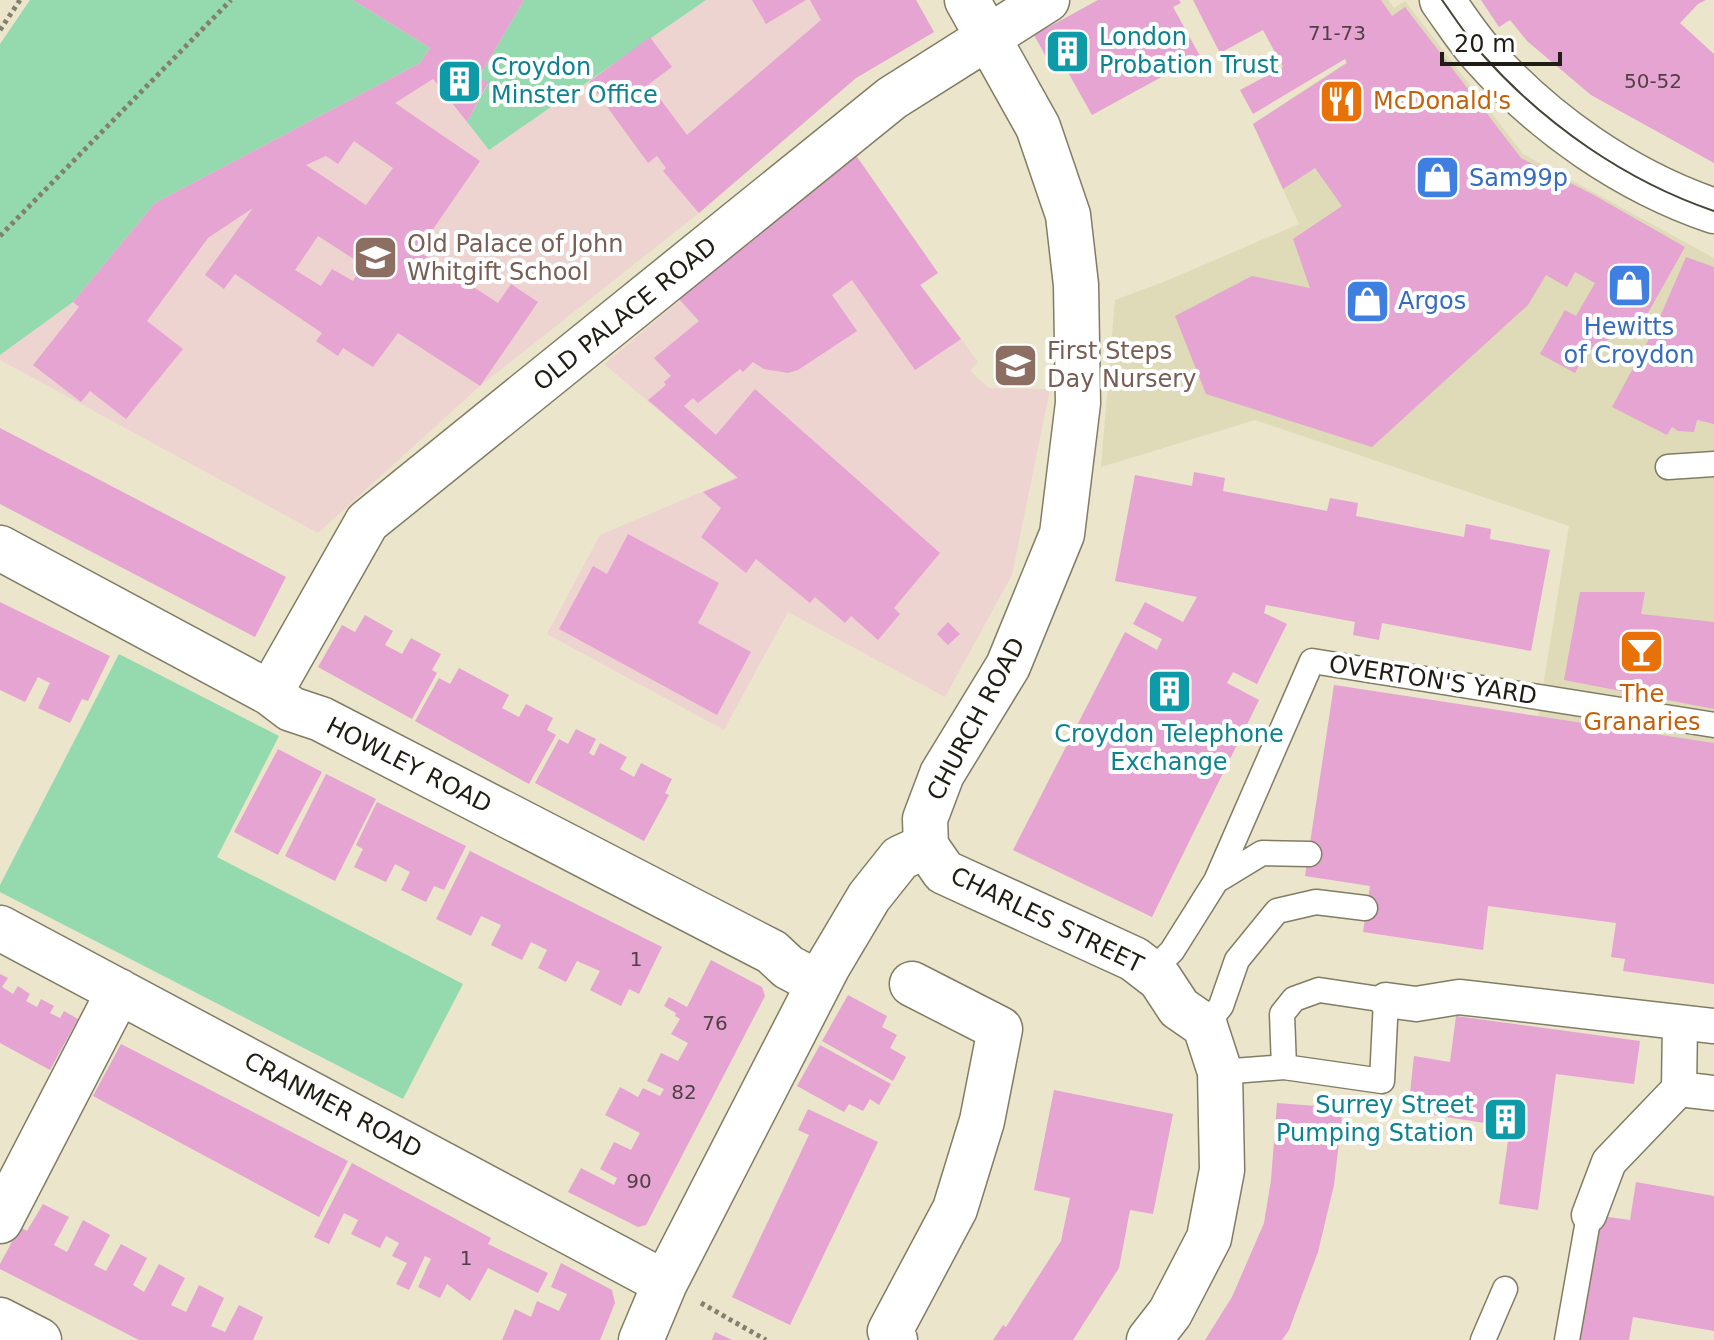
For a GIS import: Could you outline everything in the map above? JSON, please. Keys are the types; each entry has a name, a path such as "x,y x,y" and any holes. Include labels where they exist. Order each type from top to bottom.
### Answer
{"street":[{"name":"CHURCH ROAD","path":"926,846 925,819 942,774 1008,666 1062,534 1078,403 1076,285 1068,215 1038,127 967,0"},
{"name":"OLD PALACE ROAD","path":"270,693 367,522 892,98 1047,0"},
{"path":"1442,0 1480,52 1512,86 1555,123 1608,161 1661,189 1714,211"},
{"name":"HOWLEY ROAD","path":"0,548 270,693 291,709 321,719 772,952 788,967 818,983"},
{"path":"641,1340 665,1283 818,983 869,897 900,858 926,846"},
{"name":"CHARLES STREET","path":"926,846 944,872 1134,959 1160,979 1179,1008 1205,1026"},
{"name":"CRANMER ROAD","path":"0,928 665,1283"},
{"path":"895,1340 890,1331 955,1209 982,1121 1000,1029 912,984"},
{"path":"0,1221 119,991"},
{"path":"1386,1000 1416,1004 1459,997 1714,1026"},
{"path":"1589,1215 1609,1162 1679,1089 1680,1023"},
{"path":"1149,1340 1170,1313 1209,1238 1222,1170 1220,1072 1205,1026"},
{"path":"1679,1089 1714,1093"},
{"path":"0,1320 39,1340"}],"lane":[{"path":"1668,467 1714,464"},
{"name":"OVERTON'S YARD","path":"1147,968 1162,961 1172,951 1216,881 1312,661 1714,725"},
{"path":"1216,881 1262,853 1309,854"},
{"path":"1205,1026 1221,1006 1237,960 1277,911 1316,902 1365,908"},
{"path":"1220,1072 1284,1067 1382,1081 1386,1000 1319,990 1294,999 1282,1014 1284,1067"},
{"path":"1567,1340 1589,1215"},
{"path":"1483,1340 1505,1289"}],"path":[{"path":"0,30 20,0"},
{"path":"0,236 231,0"},
{"path":"665,1283 766,1340"}],"shaded area":[{"name":"Old Palace of John Whitgift School","path":"706,0 916,0 934,32 856,78 699,213 480,386 318,533 0,360 0,355 73,302 155,203 420,63 489,150"},
{"path":"1291,0 1388,0 1394,8 1405,1 1523,154 1714,258 1714,743 1538,717 1569,526 1255,420 1101,467 1115,300 1299,224 1253,124 1347,62"},
{"name":"Old Palace of John Whitgift School","path":"855,154 938,273 921,285 978,362 970,371 989,388 1050,389 1012,575 945,697 788,612 724,730 547,634 600,535 737,477 604,364"}],"green space":[{"path":"30,0 353,0 430,48 420,63 155,203 73,302 0,355 0,44"},
{"path":"524,0 706,0 489,150 467,122 488,84 479,77"},
{"path":"119,654 279,736 217,857 463,984 403,1099 0,892 0,885"}],"building":[{"path":"353,0 524,0 479,77 488,83 467,122 433,79 395,103 480,161 418,251 498,303 511,284 538,302 480,386 398,333 373,367 343,348 338,356 316,341 322,333 235,274 224,289 205,275 253,208 208,238 147,321 183,349 126,419 90,391 81,402 33,365 79,307 73,302 155,203 420,63 430,48","holes":["354,141 393,168 366,205 306,165 326,156 338,164","318,236 363,265 353,281 332,269 321,286 295,270"]},
{"path":"752,0 806,0 766,24"},
{"path":"810,0 916,0 934,32 856,78 699,213 663,171 666,168 657,156 648,163 589,82 650,37 672,67 649,84 687,135 821,20"},
{"path":"1098,0 1179,0 1181,3 1173,7 1200,56 1092,115 1065,67 1055,73 1034,35"},
{"path":"1193,0 1381,0 1392,16 1405,7 1521,158 1685,247 1644,320 1588,351 1575,373 1540,354 1565,310 1576,316 1595,283 1575,272 1567,287 1546,275 1528,305 1372,447 1206,394 1175,316 1252,276 1310,288 1293,239 1342,206 1315,168 1283,189 1253,124 1347,63 1345,59 1253,114 1240,90 1283,67 1263,30 1220,53"},
{"path":"1481,0 1706,0 1680,23 1714,54 1714,163 1591,95 1527,41 1510,20 1499,27"},
{"path":"855,154 938,273 920,285 961,339 915,370 852,280 832,295 857,331 798,370 788,373 764,369 753,362 698,403 693,398 684,406 716,435 755,389 940,553 894,608 900,614 878,640 851,616 845,623 815,597 810,603 756,559 746,573 701,537 721,508 703,492 738,478 648,400 666,385 664,382 671,376 654,358 699,321 679,299"},
{"path":"1686,257 1714,267 1714,424 1697,420 1694,432 1678,431 1672,427 1667,435 1612,407 1656,326"},
{"path":"0,428 286,577 255,637 0,504"},
{"name":"Croydon Telephone Exchange","path":"1194,472 1225,478 1223,491 1327,511 1330,498 1358,503 1356,516 1464,537 1466,524 1491,529 1490,539 1550,550 1531,651 1382,623 1379,640 1353,635 1355,622 1266,605 1264,613 1287,624 1257,684 1233,672 1227,683 1259,700 1152,917 1013,850 1125,632 1157,650 1162,639 1133,624 1145,602 1183,622 1197,597 1115,581 1135,475 1192,486"},
{"path":"628,534 719,583 698,623 751,652 717,715 559,629 593,566 607,574"},
{"name":"The Granaries","path":"1580,592 1645,592 1641,614 1714,622 1714,709 1564,680"},
{"path":"0,602 110,656 88,701 82,699 70,723 38,708 50,683 38,677 25,702 0,690"},
{"path":"365,615 393,631 385,645 402,654 411,638 441,654 432,670 437,673 412,719 318,667 342,625 355,632"},
{"path":"948,622 960,634 948,645 937,634"},
{"path":"459,668 509,695 502,708 519,717 526,704 553,718 547,730 556,735 529,784 415,721 439,678 450,684"},
{"path":"1334,685 1714,743 1714,984 1623,971 1625,959 1611,957 1616,923 1488,906 1483,950 1363,932 1370,886 1305,876"},
{"path":"576,729 596,739 589,753 594,756 600,743 627,757 620,769 634,777 641,763 672,779 665,793 669,795 644,841 535,783 559,739 568,744"},
{"path":"278,749 322,772 278,855 234,832"},
{"path":"326,774 376,799 335,881 285,856"},
{"path":"377,802 466,846 444,890 434,886 426,902 401,890 410,872 395,864 386,882 354,867 363,849 356,845"},
{"path":"470,851 662,947 639,994 629,989 621,1006 590,990 600,971 577,961 566,982 538,968 547,950 531,942 522,960 491,945 501,925 481,916 471,936 436,919"},
{"path":"711,960 762,987 765,996 646,1225 638,1227 568,1192 581,1168 614,1185 617,1178 600,1169 614,1142 631,1150 640,1133 605,1115 620,1087 638,1097 643,1088 660,1096 664,1089 647,1081 661,1053 678,1061 688,1043 671,1034 680,1019 664,1006 669,997 687,1007"},
{"path":"0,974 8,978 2,987 13,994 18,986 30,994 26,1001 37,1007 41,999 54,1006 50,1013 60,1018 64,1011 78,1019 50,1070 0,1043"},
{"path":"848,995 887,1016 882,1027 897,1035 890,1048 906,1057 893,1081 822,1041"},
{"name":"Surrey Street Pumping Station","path":"1456,1016 1640,1041 1634,1084 1556,1074 1538,1210 1499,1204 1510,1127 1408,1111 1414,1056 1450,1062"},
{"path":"121,1044 348,1161 319,1217 93,1096"},
{"path":"820,1045 891,1084 879,1105 870,1099 863,1111 849,1104 844,1112 797,1086"},
{"path":"1054,1090 1173,1114 1153,1214 1130,1210 1119,1268 1073,1340 993,1340 1003,1325 1006,1327 1061,1241 1070,1198 1034,1190"},
{"path":"1277,1103 1343,1108 1334,1185 1318,1252 1289,1330 1282,1340 1205,1340 1232,1297 1264,1223"},
{"path":"808,1109 878,1142 790,1325 732,1297 809,1135 798,1130"},
{"path":"352,1163 491,1238 488,1244 548,1273 538,1293 488,1268 470,1301 447,1284 440,1298 418,1287 431,1259 425,1256 409,1290 396,1284 407,1263 392,1256 399,1243 386,1236 380,1248 351,1234 358,1220 344,1213 329,1244 314,1237"},
{"path":"1636,1182 1714,1196 1714,1331 1633,1317 1629,1340 1580,1340 1601,1216 1630,1220"},
{"path":"43,1204 69,1217 54,1245 67,1252 83,1220 110,1235 94,1265 106,1271 121,1244 147,1258 133,1285 144,1292 159,1264 185,1278 171,1305 186,1312 199,1285 224,1298 211,1326 225,1332 239,1305 263,1317 253,1340 139,1340 0,1269 20,1227 27,1231"},
{"path":"561,1263 612,1290 615,1303 600,1340 502,1340 515,1309 531,1317 537,1301 559,1311 567,1294 551,1287"},
{"path":"715,1332 732,1340 712,1340"}],"tram line":[{"path":"1442,0 1482,54 1559,127 1649,184 1714,211"}],"place":[{"name":"London Probation Trust","path":"1068,51"},
{"name":"Croydon Minster Office","path":"460,81"},
{"name":"McDonald's","path":"1342,101"},
{"name":"Sam99p","path":"1438,178"},
{"name":"Old Palace of John Whitgift School","path":"376,258"},
{"name":"Hewitts of Croydon","path":"1629,285"},
{"name":"Argos","path":"1367,301"},
{"name":"First Steps Day Nursery","path":"1016,365"},
{"name":"The Granaries","path":"1642,652"},
{"name":"Croydon Telephone Exchange","path":"1169,692"},
{"name":"Surrey Street Pumping Station","path":"1505,1119"}]}
